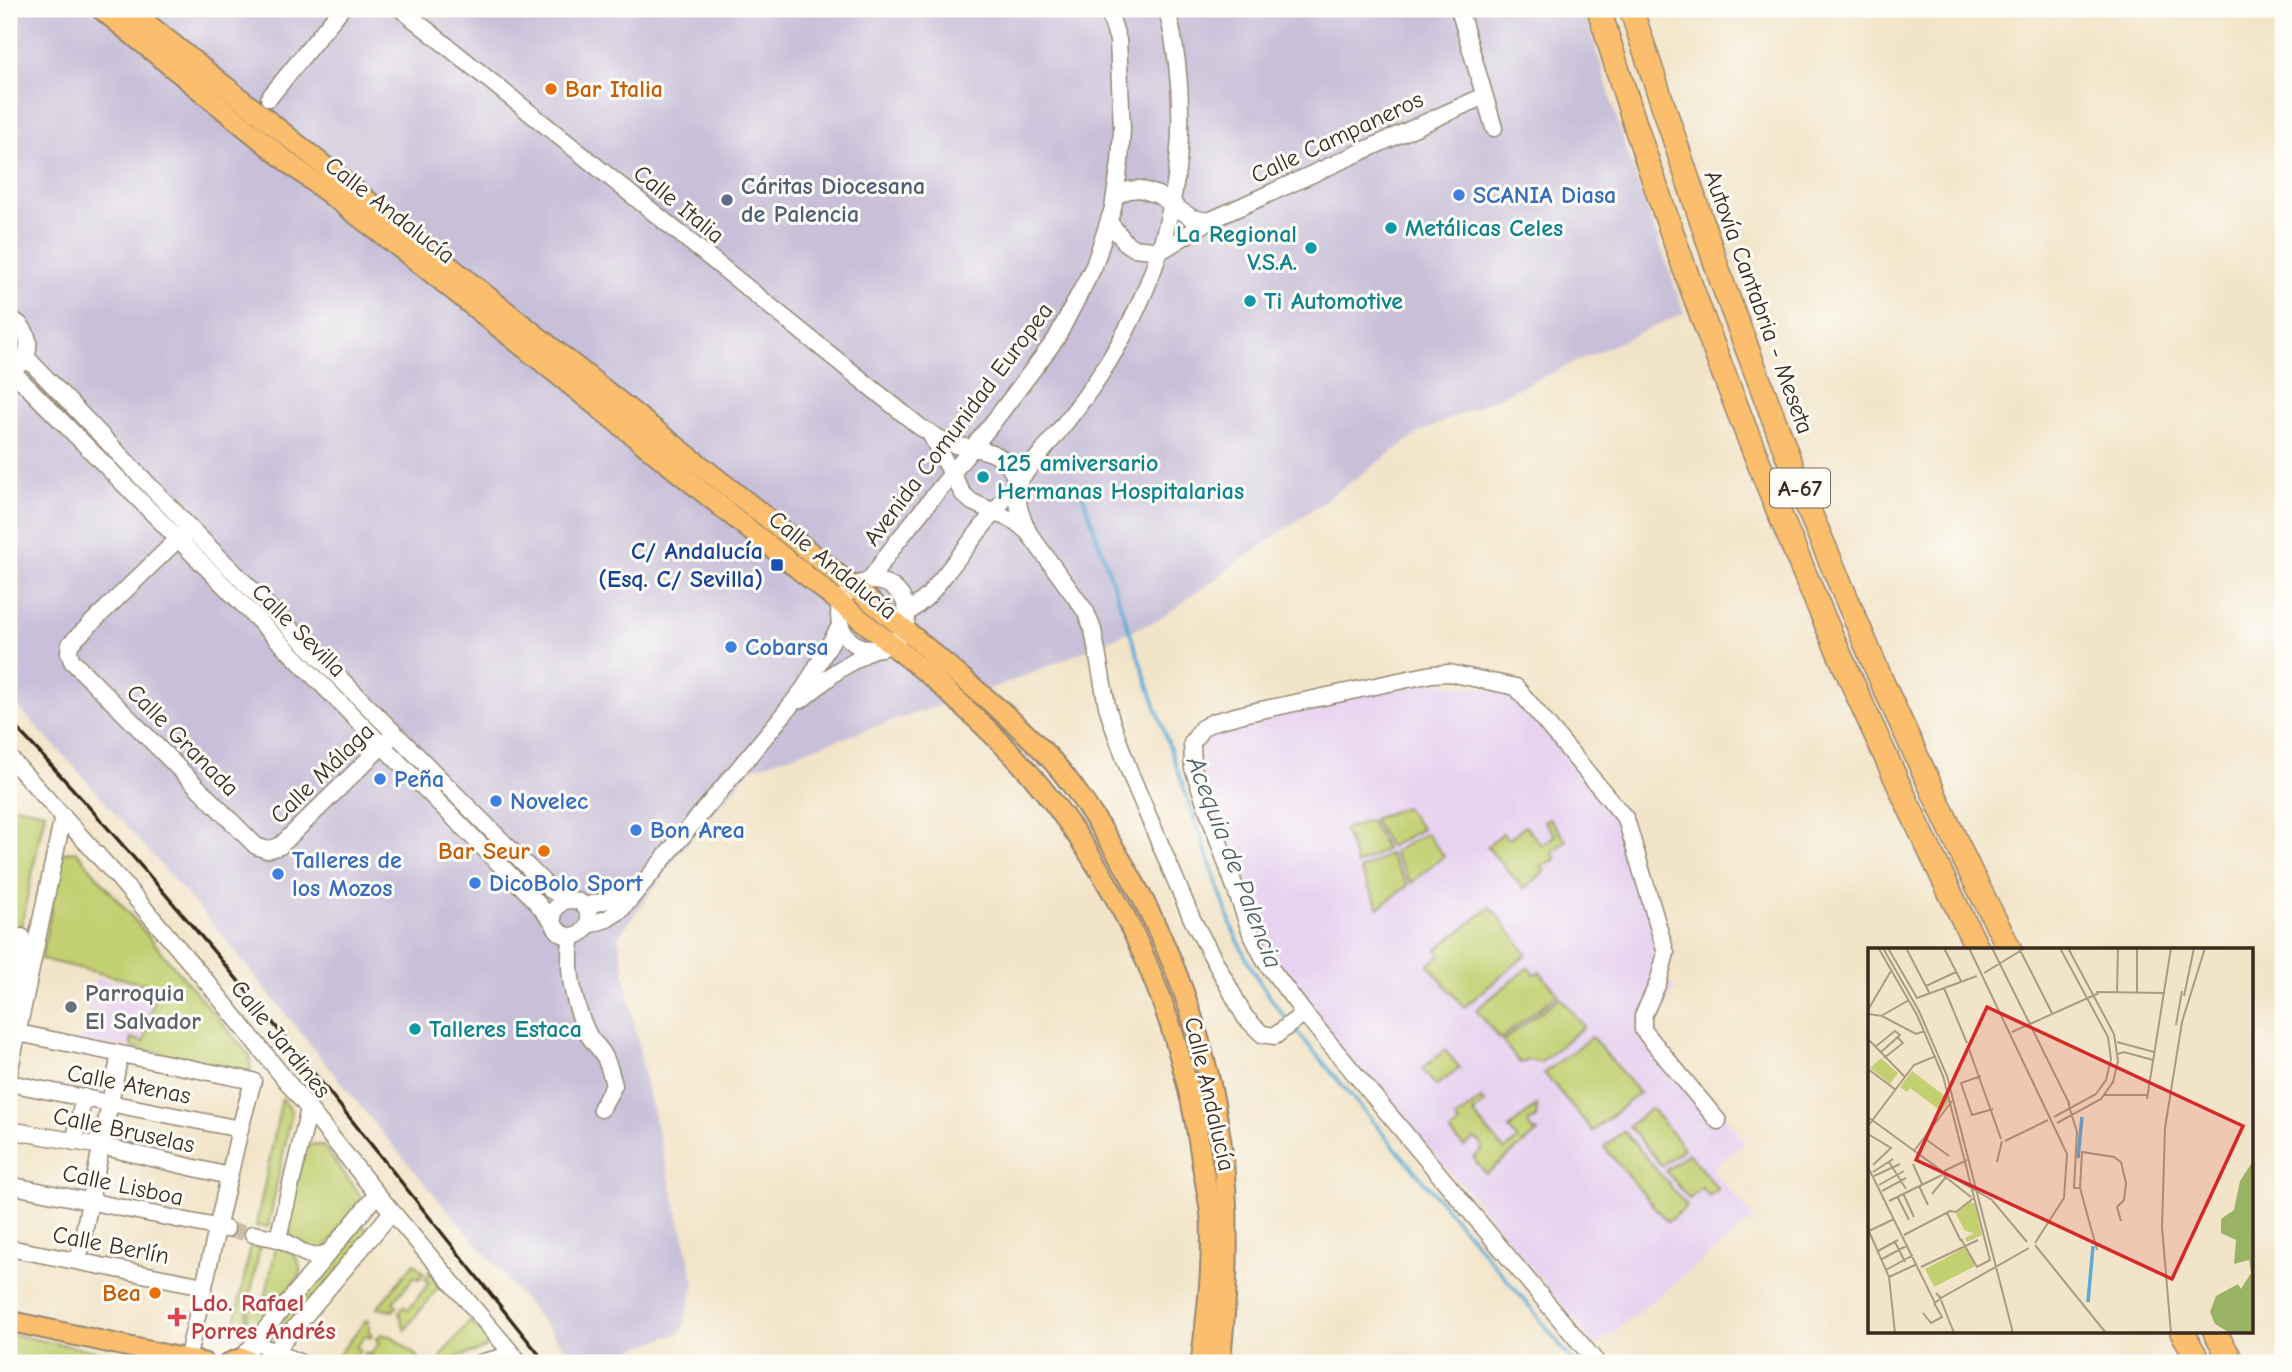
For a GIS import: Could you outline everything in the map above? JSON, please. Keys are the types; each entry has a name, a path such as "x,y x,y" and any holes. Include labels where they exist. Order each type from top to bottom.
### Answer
{"highway":[{"name":"A-67","path":"1600,9 1620,79 1693,296 1744,429 1804,575 1894,779 1977,948"},
{"name":"Autovía Cantabria - Meseta","path":"1631,9 1723,285 1804,499 1882,684 2009,948"},
{"path":"2181,1334 2198,1363"},
{"path":"2215,1334 2233,1363"}],"main road":[{"name":"Calle Andalucía","path":"101,9 840,604 882,646 933,678 996,738 1041,787 1090,855 1113,894 1156,981 1180,1052 1198,1132 1211,1220 1209,1301 1201,1363"},
{"name":"Calle Andalucía","path":"129,9 376,208 861,584 906,622 1047,755 1088,808 1132,878 1175,967 1192,1017 1212,1089 1222,1145 1227,1231 1226,1300 1220,1363"},
{"path":"9,1321 188,1362"},
{"path":"9,1331 188,1362"}],"street":[{"path":"269,98 341,9"},
{"name":"Calle Italia","path":"401,9 881,397 929,432 955,445 974,446"},
{"name":"Avenida Comunidad Europea","path":"840,604 861,584 895,543 1056,339 1094,266 1115,196 1122,129 1118,40 1108,9"},
{"path":"783,715 837,671 882,646 906,622 1077,407 1136,314 1161,251 1173,204 1181,119 1172,30 1167,9"},
{"path":"1459,9 1494,128"},
{"name":"Calle Campaneros","path":"1161,251 1209,221 1484,96"},
{"path":"1115,196 1140,189 1158,195 1192,218 1209,221"},
{"path":"1109,222 1126,243 1134,248 1161,251"},
{"path":"9,318 18,323 29,344 26,357 18,367 10,371"},
{"name":"Calle Sevilla","path":"26,357 190,528 395,734 551,890 568,900"},
{"name":"Calle Sevilla","path":"10,371 533,897 553,922"},
{"name":"Calle Italia","path":"929,432 951,473"},
{"path":"974,446 1007,462 1017,483 1020,509 1028,531 1086,612 1093,630 1107,706 1130,773 1192,919 1245,1017 1262,1034 1275,1036 1296,1021"},
{"path":"951,473 963,494 972,502 995,511 1028,531"},
{"path":"177,539 190,528"},
{"name":"Calle Granada","path":"177,539 70,644 72,661 256,846 267,850 280,846"},
{"path":"840,604 840,626 847,637 855,644 882,646"},
{"path":"588,925 607,919 621,910 645,883 805,687 840,626"},
{"path":"1597,1363 1296,1021 1251,933 1193,768 1192,743 1202,727 1247,713 1432,674 1449,673 1516,687 1626,819 1666,953 1658,983 1643,1016 1643,1030 1718,1121"},
{"name":"Calle Málaga","path":"280,846 395,734"},
{"name":"Calle Jardines","path":"9,757 91,847 211,987 377,1194 516,1359"},
{"path":"9,1000 22,937 55,847 63,816"},
{"path":"55,847 69,841 91,847"},
{"path":"584,906 617,898 645,883"},
{"path":"568,900 584,906 589,916 588,925 583,932 572,936 560,933 553,922 557,906 568,900"},
{"path":"572,936 568,957 570,977 586,1029 603,1055 614,1085 601,1109"},
{"path":"9,1073 18,1033 22,937"},
{"path":"18,1033 253,1082 229,1175 223,1229 204,1286 188,1362"},
{"path":"78,1261 120,1054"},
{"name":"Calle Atenas","path":"9,1083 240,1129"},
{"path":"74,1142 84,1097"},
{"path":"278,1238 309,1109"},
{"name":"Calle Bruselas","path":"9,1130 101,1146 229,1175"},
{"path":"299,1146 311,1137 332,1139"},
{"name":"Calle Lisboa","path":"9,1185 223,1229"},
{"path":"241,1362 254,1342 377,1194"},
{"path":"269,1358 392,1212"},
{"path":"356,1220 373,1234"},
{"path":"253,1234 278,1238 309,1256 318,1258 327,1254"},
{"name":"Calle Berlín","path":"9,1248 204,1286"},
{"path":"300,1250 307,1278"},
{"path":"254,1342 269,1358 301,1363"},
{"path":"480,1363 516,1359"}],"shaded area":[{"path":"9,9 1584,9 1627,153 1684,313 1419,433 1158,620 1007,683 750,769 681,851 618,937 645,1080 695,1283 682,1332 590,1363 578,1363 378,1128 210,921 9,697"},
{"path":"1429,681 1514,694 1620,821 1660,950 1648,978 1676,986 1664,1007 1655,1004 1652,1025 1656,1034 1746,1142 1712,1169 1754,1218 1596,1347 1476,1201 1301,1000 1268,955 1200,765 1202,745 1211,732 1243,720"},
{"path":"95,978 157,987 144,1042 131,1039 131,1047 82,1043"}],"green space":[{"path":"9,805 45,812 21,927 9,925"},
{"path":"1405,807 1422,829 1389,847 1373,819"},
{"path":"1549,818 1566,840 1552,853 1556,859 1541,866 1545,871 1524,889 1487,847 1503,833 1507,838 1511,838 1525,826 1542,845 1555,835 1544,821"},
{"path":"1370,820 1386,849 1357,865 1344,829"},
{"path":"1426,833 1444,856 1411,883 1393,852"},
{"path":"76,851 250,1056 251,1072 131,1047 131,1038 144,1042 157,987 41,959 63,853"},
{"path":"1389,854 1408,885 1379,908 1360,870"},
{"path":"1491,907 1527,954 1464,1007 1428,965 1441,955 1437,949"},
{"path":"1529,967 1534,974 1540,972 1558,994 1500,1039 1476,1010"},
{"path":"1560,997 1584,1026 1540,1063 1530,1060 1520,1063 1502,1041"},
{"path":"1592,1037 1639,1093 1593,1131 1544,1073"},
{"path":"1445,1050 1460,1068 1436,1086 1422,1069"},
{"path":"282,1098 292,1111 268,1227 256,1226"},
{"path":"1481,1099 1485,1103 1473,1113 1504,1150 1518,1140 1509,1128 1537,1105 1536,1118 1529,1121 1529,1126 1538,1132 1486,1174 1473,1158 1482,1150 1481,1143 1474,1139 1464,1147 1450,1132 1459,1124 1455,1119"},
{"path":"1651,1108 1684,1148 1662,1166 1629,1126"},
{"path":"1624,1131 1687,1206 1667,1222 1604,1147"},
{"path":"314,1144 323,1146 364,1200 323,1250 316,1252 291,1236 287,1222 304,1148"},
{"path":"1688,1153 1718,1189 1709,1196 1702,1188 1689,1199 1666,1171"},
{"path":"356,1220 373,1234 274,1353 254,1342"},
{"path":"251,1245 260,1247 243,1333 233,1331"},
{"path":"276,1247 294,1255 301,1275 244,1342 250,1306 263,1308"},
{"path":"414,1263 424,1273 419,1279 414,1277 393,1302 397,1306 393,1311 377,1308"},
{"path":"430,1272 440,1285 405,1330 399,1312 404,1306 408,1310 429,1283 425,1279"},
{"path":"366,1320 372,1335 370,1338 366,1335 356,1347 360,1350 353,1360 335,1359"},
{"path":"470,1321 487,1338 486,1348 446,1361 440,1357"},
{"path":"9,1334 156,1363 9,1363"},
{"path":"381,1334 393,1337 424,1362 360,1359 366,1352 370,1355 379,1343 376,1339"}],"waterway":[{"name":"Acequia de Palencia","path":"1080,488 1233,930 1257,977 1288,1021"},
{"name":"Acequia de Palencia","path":"1293,1027 1530,1307 1574,1363"}],"tunnel":[{"path":"228,1230 253,1234"}],"railway":[{"path":"9,720 80,797 217,955 546,1363"}],"place":[{"name":"Bar Italia","path":"551,89"},
{"name":"SCANIA Diasa","path":"1459,195"},
{"name":"Cáritas Diocesana de Palencia","path":"727,200"},
{"name":"Metálicas Celes","path":"1391,228"},
{"name":"La Regional V.S.A.","path":"1311,248"},
{"name":"Ti Automotive","path":"1250,301"},
{"name":"125 amiversario Hermanas Hospitalarias","path":"983,477"},
{"name":"C/ Andalucía (Esq. C/ Sevilla)","path":"777,565"},
{"name":"Cobarsa","path":"731,647"},
{"name":"Peña","path":"380,779"},
{"name":"Novelec","path":"496,801"},
{"name":"Bon Area","path":"636,830"},
{"name":"Bar Seur","path":"544,851"},
{"name":"Talleres de los Mozos","path":"278,874"},
{"name":"DicoBolo Sport","path":"475,883"},
{"name":"Parroquia El Salvador","path":"71,1007"},
{"name":"Talleres Estaca","path":"415,1029"},
{"name":"Bea","path":"155,1293"},
{"name":"Ldo. Rafael Porres Andrés","path":"177,1317"}]}
